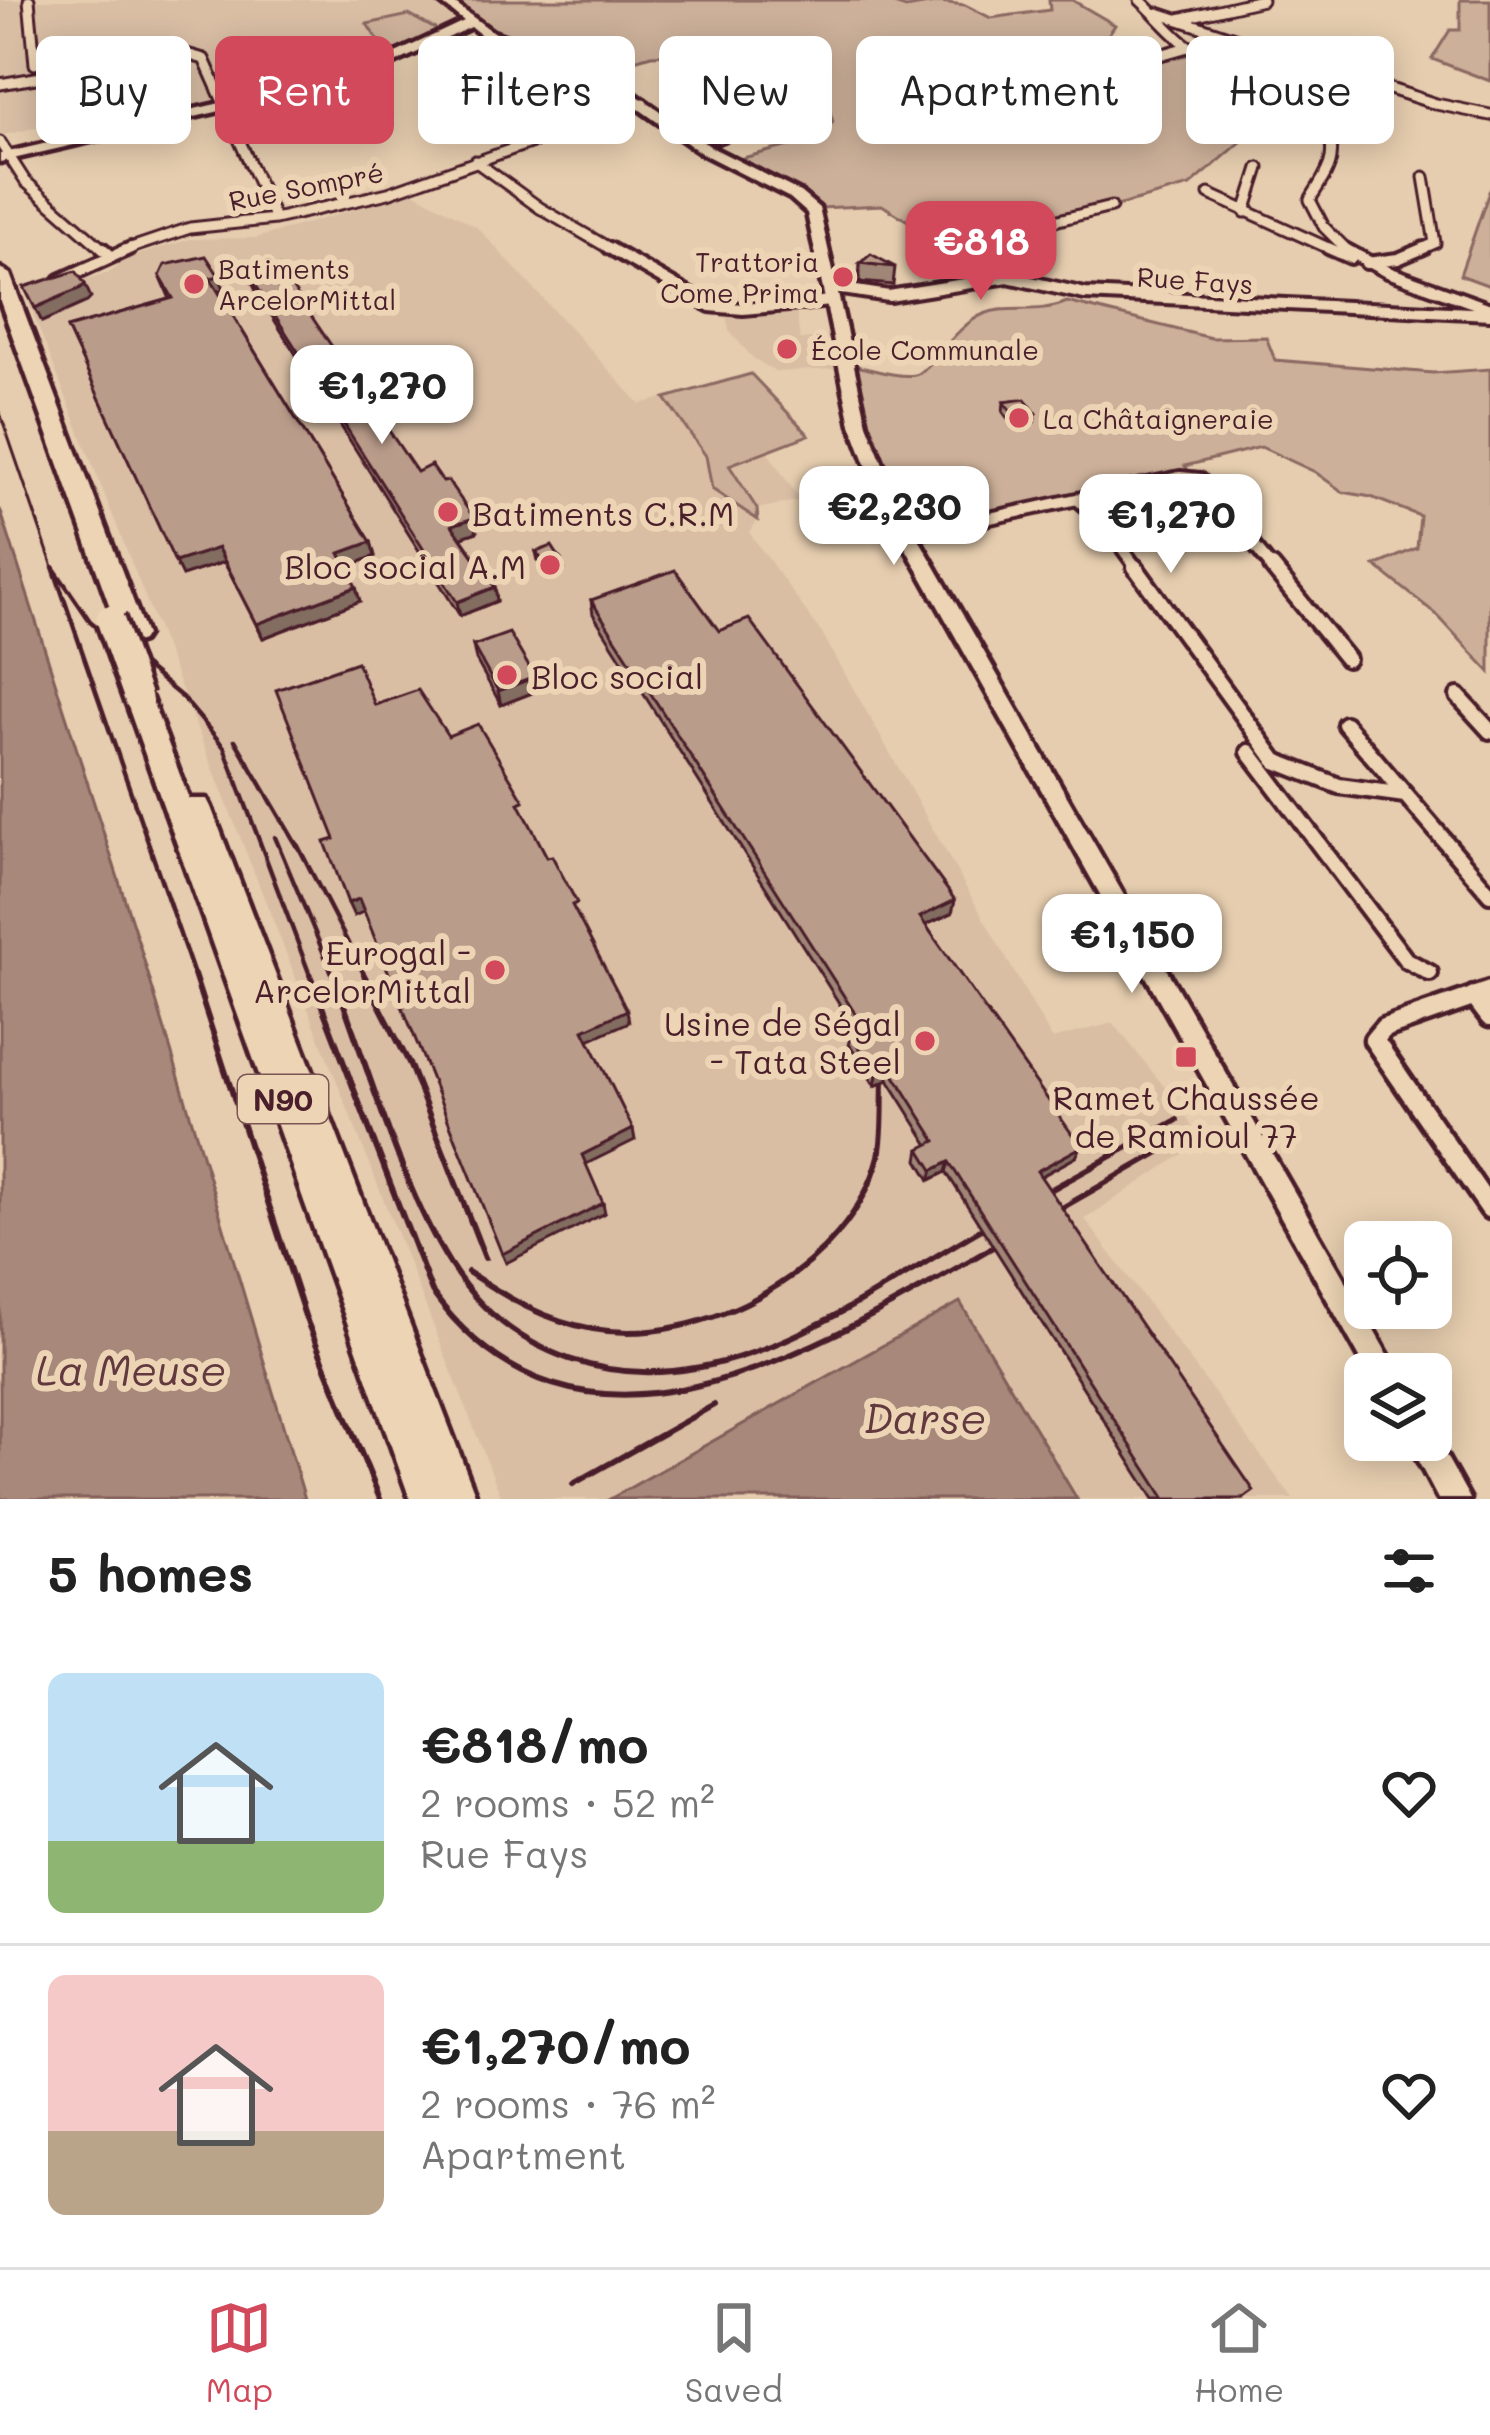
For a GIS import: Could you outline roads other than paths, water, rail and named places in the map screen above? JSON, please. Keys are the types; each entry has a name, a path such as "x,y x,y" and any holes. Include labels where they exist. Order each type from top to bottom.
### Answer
{"highway":[{"name":"N90","path":"0,274 430,1499"},
{"name":"N90","path":"0,317 121,627"},
{"name":"N90","path":"148,703 457,1499"}],"main road":[{"path":"443,0 503,41 598,74 706,150 808,204 817,216 866,447 907,536 1372,1353"},
{"path":"394,60 471,23"},
{"path":"4,158 215,110"},
{"path":"1433,1461 1454,1499"}],"street":[{"path":"21,77 35,64 29,0"},
{"path":"1140,0 1186,44"},
{"path":"1177,20 1262,0"},
{"path":"1154,12 1224,36"},
{"path":"191,54 204,58 215,84"},
{"path":"0,84 36,75"},
{"path":"1394,91 1490,115"},
{"name":"Rue Sompré","path":"49,285 110,256 190,228 275,219 388,194 643,103"},
{"path":"0,142 4,158 25,181 110,256"},
{"path":"241,144 275,219"},
{"path":"1333,144 1331,163 1310,200 1359,262 1398,259 1435,243 1424,177"},
{"name":"Rue Fays","path":"475,160 540,208 710,306 742,309 830,294 889,296 995,278 1085,294 1490,311"},
{"path":"1245,212 1258,168"},
{"name":"Rue Fays","path":"1208,194 1359,262 1490,311"},
{"path":"1024,280 1026,228 1111,207"},
{"path":"907,536 1180,476 1200,479 1347,659"},
{"path":"1077,499 1103,522 1271,755 1306,776 1381,795 1405,795"},
{"path":"1458,696 1490,731"},
{"path":"1346,724 1490,894"},
{"path":"1249,752 1406,960 1430,973"},
{"path":"1280,792 1306,776"},
{"path":"1490,1017 1482,993 1378,1031 1377,1047 1490,1209"}],"water":[{"name":"La Meuse","path":"0,509 140,947 305,1499 0,1499"},
{"name":"Darse","path":"960,1302 1077,1499 610,1499"}],"railway":[{"path":"0,413 54,570"},
{"path":"195,977 53,567 90,621 183,698 224,747 311,978"},
{"path":"235,740 299,849"},
{"path":"275,837 334,978"},
{"path":"296,842 366,978"},
{"path":"310,975 432,1292 492,1354 559,1386 631,1395 705,1384 780,1359 855,1324 993,1247"},
{"path":"333,975 400,1162 450,1264 501,1322 569,1359 625,1371 679,1370 733,1359 836,1315 982,1229"},
{"path":"364,975 409,1063 485,1258"},
{"path":"195,977 306,1319 380,1499"},
{"path":"468,1272 528,1307 593,1329 636,1332 724,1313 767,1292 838,1233 863,1196 879,1156 883,1082"},
{"path":"1041,1195 1177,1120"},
{"path":"1053,1213 1179,1141"},
{"path":"573,1484 714,1405"}],"place":[{"name":"Trattoria Come Prima","path":"843,277"},
{"name":"Batiments ArcelorMittal","path":"194,284"},
{"name":"École Communale","path":"787,349"},
{"name":"La Châtaigneraie","path":"1019,418"},
{"name":"Batiments C.R.M","path":"448,512"},
{"name":"Bloc social A.M","path":"550,565"},
{"name":"Bloc social","path":"507,675"},
{"name":"Eurogal - ArcelorMittal","path":"495,970"},
{"name":"Usine de Ségal - Tata Steel","path":"925,1041"},
{"name":"Ramet Chaussée de Ramioul 77","path":"1186,1057"}]}
